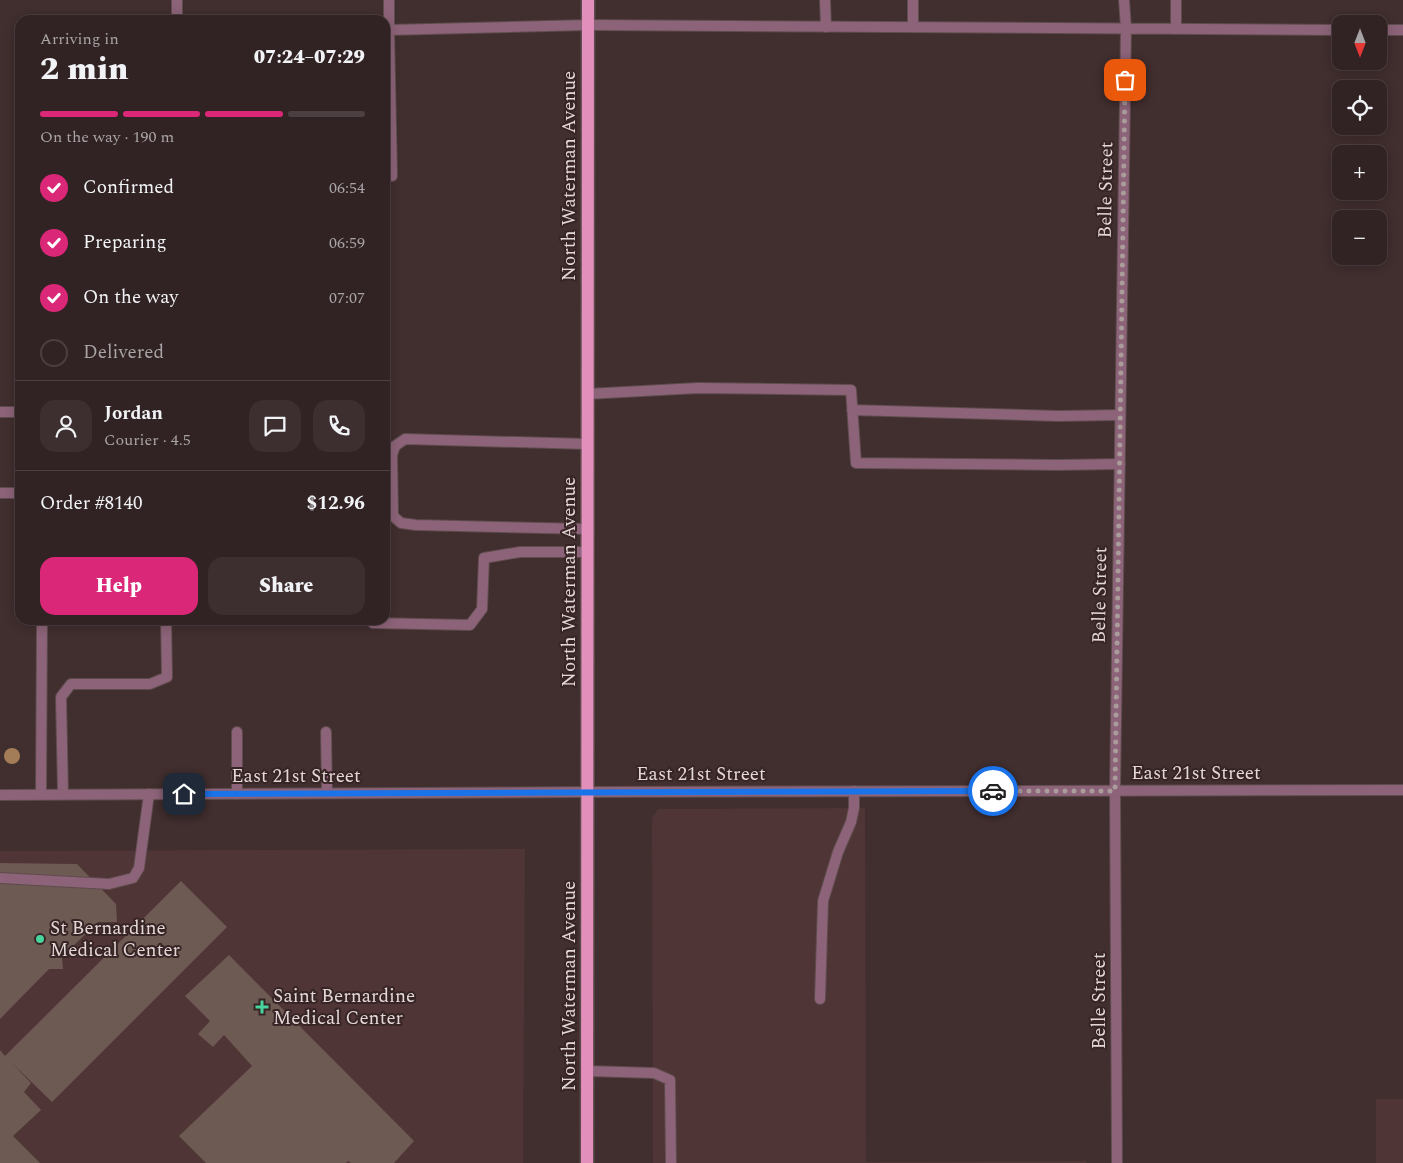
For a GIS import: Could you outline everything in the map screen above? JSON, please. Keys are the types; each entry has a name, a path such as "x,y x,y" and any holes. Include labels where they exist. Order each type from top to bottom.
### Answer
{"main road":[{"name":"North Waterman Avenue","path":"587,1163 588,0"}],"street":[{"path":"177,0 177,15"},
{"path":"389,0 389,15"},
{"path":"825,0 826,27"},
{"path":"913,0 913,27"},
{"name":"Belle Street","path":"1117,1163 1115,791 1126,28 1124,0"},
{"path":"1176,0 1176,29"},
{"path":"390,30 588,25 1332,30"},
{"path":"1388,30 1403,30"},
{"path":"390,79 392,176"},
{"path":"588,394 698,388 851,390 856,463 1120,464"},
{"path":"852,410 1058,416 1120,415"},
{"path":"0,412 15,412"},
{"path":"588,444 405,439 395,446 392,455 393,516 401,523 416,525 588,529"},
{"path":"0,493 15,493"},
{"path":"390,623 470,625 482,610 484,558 520,552 588,552"},
{"path":"41,794 42,625"},
{"path":"63,794 61,697 71,684 150,684 167,677 166,625"},
{"path":"237,732 237,794"},
{"path":"326,732 327,793"},
{"name":"East 21st Street","path":"0,795 1403,790"},
{"path":"820,999 823,901 838,852 851,822 854,791"},
{"path":"0,878 109,884 133,878 139,868 149,794"},
{"path":"588,1071 654,1072 670,1080 671,1163"}],"shaded area":[{"path":"865,808 866,1162 1086,1161 1086,1163 653,1163 652,818 658,809"},
{"name":"Saint Bernardine Medical Center","path":"525,849 523,1163 0,1163 0,851"},
{"path":"1376,1099 1403,1099 1403,1163 1376,1163"}],"building":[{"name":"St Bernardine Medical Center","path":"0,863 77,864 116,904 117,922 98,922 62,957 63,969 49,969 0,1019"},
{"path":"181,881 227,927 52,1102 12,1063 31,1083 24,1092 41,1110 13,1136 40,1163 0,1163 0,1050 5,1056"},
{"path":"229,955 414,1141 394,1163 351,1163 348,1161 346,1163 206,1163 179,1136 252,1066 224,1035 213,1047 198,1034 210,1021 185,996"}],"way so far":[{"path":"993,791 1115,791 1125,80"}],"place":[{"name":"St Bernardine Medical Center","path":"40,939"},
{"name":"Saint Bernardine Medical Center","path":"262,1007"}],"route":[{"path":"184,794 993,791"}]}
